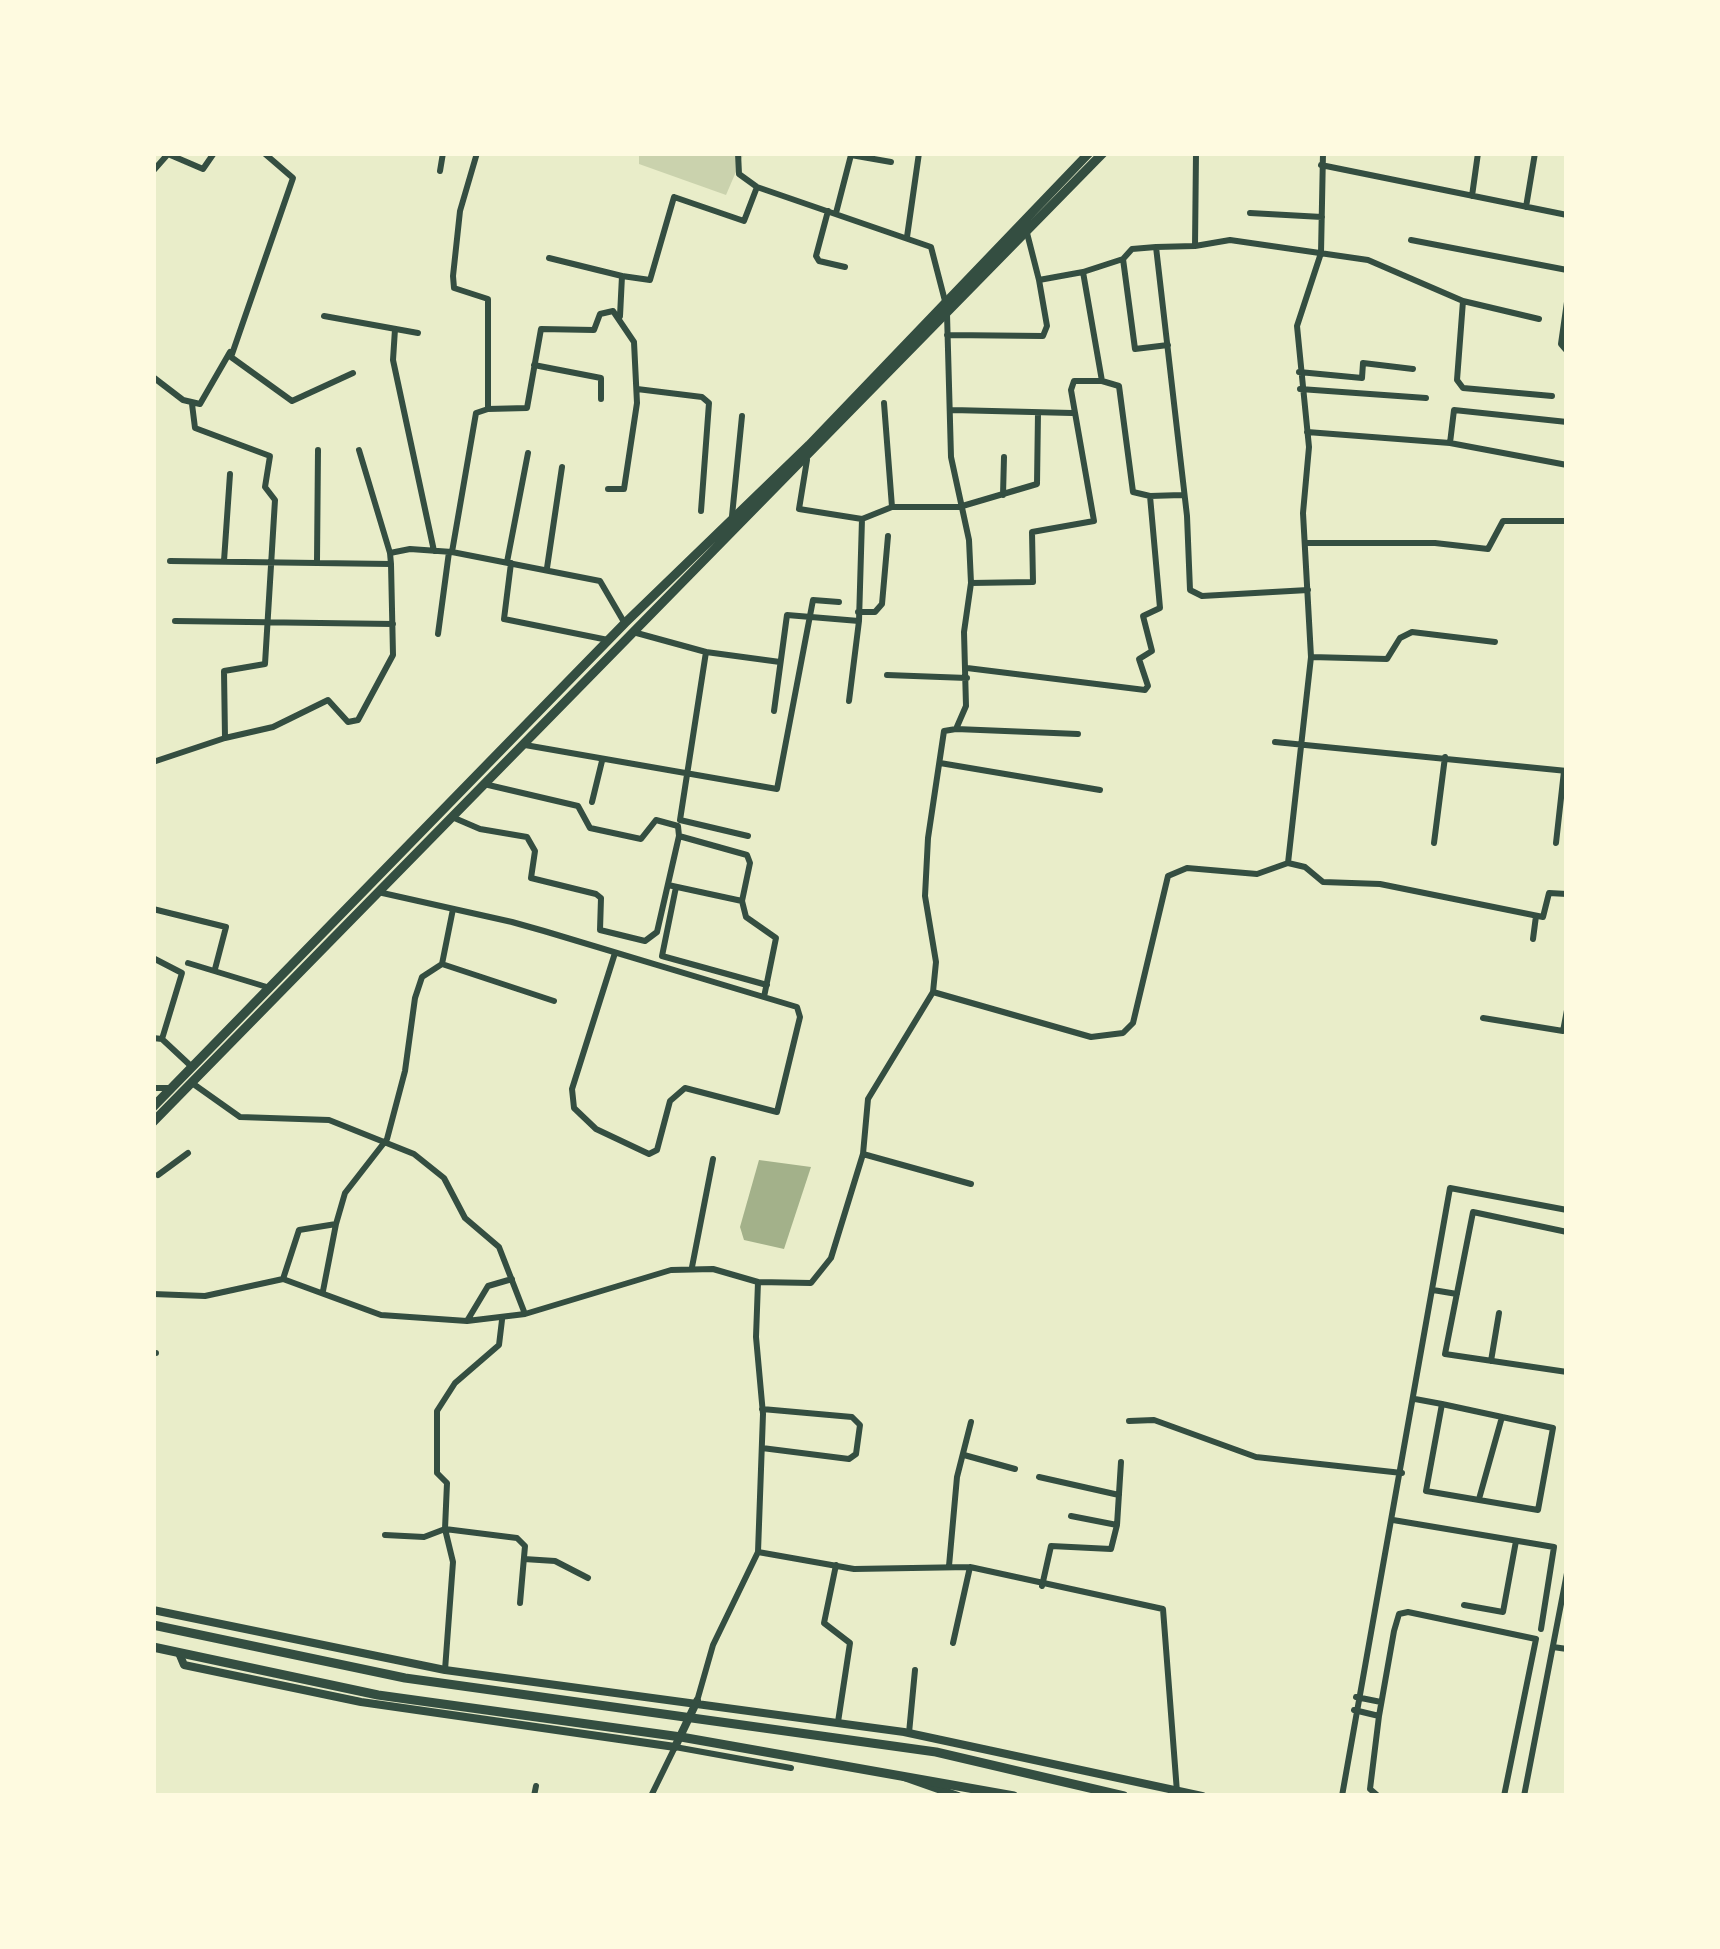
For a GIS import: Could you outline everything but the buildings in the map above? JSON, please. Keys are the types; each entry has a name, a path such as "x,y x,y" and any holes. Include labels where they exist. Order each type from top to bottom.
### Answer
{"main road":[{"path":"153,1107 171,1088 187,1080 192,1067 1089,153"},
{"path":"153,1122 187,1080 807,460 1103,153"},
{"path":"153,1625 405,1678 692,1714 936,1752 1124,1796"},
{"path":"153,1647 278,1681 444,1711 898,1772 1014,1796"}],"street":[{"path":"153,171 167,154 202,170 214,153"},
{"path":"192,404 205,400 230,352 293,178 264,153"},
{"path":"440,171 443,153"},
{"path":"477,153 460,212 453,276 454,288 488,298 488,410"},
{"path":"739,153 739,174 758,187 907,237 934,251 947,314 951,457 969,540 971,584 964,632 968,678 966,706 956,729"},
{"path":"907,237 919,153"},
{"path":"1195,246 1196,153"},
{"path":"1288,862 1311,657 1306,432 1297,326 1321,253 1323,153"},
{"path":"1472,196 1478,153"},
{"path":"1526,207 1535,153"},
{"path":"845,267 819,261 816,256 851,155 891,162"},
{"path":"1321,164 1567,215"},
{"path":"549,258 650,280 674,197 744,221 758,187"},
{"path":"1250,213 1322,217"},
{"path":"947,335 1042,336 1047,326 1026,229"},
{"path":"1168,345 1135,349 1123,259 1127,251 1230,240 1368,260 1463,301 1539,319"},
{"path":"1411,240 1567,269"},
{"path":"1156,247 1194,594 1308,590"},
{"path":"1039,280 1123,259"},
{"path":"1083,272 1102,381"},
{"path":"608,490 624,489 637,389 634,342 620,316 622,276"},
{"path":"1463,301 1459,384 1552,396"},
{"path":"1567,302 1561,344 1567,351"},
{"path":"438,634 476,412 527,408 541,329 594,331 605,310 620,316"},
{"path":"323,316 418,333"},
{"path":"394,328 393,360 434,551"},
{"path":"230,352 292,400 352,373"},
{"path":"1299,372 1362,378 1363,363 1413,369"},
{"path":"534,365 601,378 601,399"},
{"path":"153,377 192,404 196,428 270,456 265,487 275,500 267,562 265,664 224,670 225,738"},
{"path":"971,584 1033,582 1032,532 1094,521 1072,413 1074,381 1119,386 1133,492 1184,495"},
{"path":"637,389 702,397 709,403 701,512"},
{"path":"1300,389 1426,398"},
{"path":"884,403 892,507"},
{"path":"952,410 1072,413"},
{"path":"1450,443 1454,410 1567,422"},
{"path":"807,460 799,509 862,519 892,507 959,507 1040,480 1038,412"},
{"path":"731,520 742,416"},
{"path":"1306,432 1450,443 1567,465"},
{"path":"316,561 318,450"},
{"path":"153,762 272,727 328,700 348,722 358,720 394,655 390,553 359,450"},
{"path":"528,454 504,619 608,640"},
{"path":"1003,495 1004,457"},
{"path":"548,568 562,467"},
{"path":"224,562 230,474"},
{"path":"967,668 1147,689 1139,659 1152,651 1143,616 1160,608 1150,496"},
{"path":"849,701 859,616 862,519"},
{"path":"1305,543 1436,543 1488,549 1503,521 1567,521"},
{"path":"774,711 787,615 874,612 882,604 888,536"},
{"path":"390,553 450,552 600,581 634,633 706,652 781,662"},
{"path":"170,561 392,565"},
{"path":"525,745 768,792 782,783 813,601 839,602"},
{"path":"175,621 393,624"},
{"path":"1311,657 1387,659 1400,638 1412,632 1495,642"},
{"path":"706,652 680,820 748,836"},
{"path":"887,675 968,678"},
{"path":"153,1294 205,1296 283,1279 381,1315 467,1322 502,1320 692,1268 758,1282 803,1285 818,1277 836,1247 862,1154 868,1100 933,992 936,962 926,877 944,731 1078,734"},
{"path":"1275,742 1565,771 1556,843"},
{"path":"1434,843 1445,758"},
{"path":"592,802 602,761"},
{"path":"940,763 1100,790"},
{"path":"484,784 578,806 590,828 640,839 656,820 677,826 662,956 767,985"},
{"path":"452,817 534,842 531,878 601,898 600,930 654,939 672,886"},
{"path":"679,836 747,855 742,901 746,916 776,938 764,997"},
{"path":"1288,862 1323,882 1380,884 1543,917 1549,893 1567,894"},
{"path":"933,992 1091,1037 1123,1033 1133,1023 1168,876 1187,868 1258,874 1288,862"},
{"path":"672,886 742,901"},
{"path":"378,892 615,952 797,1007 800,1018 777,1112 685,1088 670,1102 657,1150 650,1154 596,1129 574,1108 572,1089 615,952"},
{"path":"153,909 226,927 215,969"},
{"path":"323,1291 344,1193 387,1139 422,977 442,964 453,909"},
{"path":"1533,939 1536,916"},
{"path":"153,958 182,973 158,1039 192,1067"},
{"path":"188,963 270,988"},
{"path":"442,964 554,1001"},
{"path":"1483,1018 1562,1031 1567,1010"},
{"path":"187,1080 240,1117 329,1120 387,1139 444,1178 465,1217 500,1246 525,1314"},
{"path":"153,1088 171,1088"},
{"path":"155,1175 188,1153"},
{"path":"862,1154 971,1184"},
{"path":"692,1268 712,1159"},
{"path":"1342,1796 1450,1188 1567,1210"},
{"path":"1567,1232 1473,1213 1444,1354 1567,1372"},
{"path":"283,1279 299,1230 336,1224"},
{"path":"467,1322 488,1286 512,1279"},
{"path":"652,1796 692,1714 712,1646 758,1552 763,1409 755,1337 758,1282"},
{"path":"1433,1289 1456,1294"},
{"path":"1491,1361 1499,1313"},
{"path":"445,1670 453,1562 445,1529 447,1483 437,1473 437,1412 455,1383 499,1346 502,1320"},
{"path":"1415,1399 1442,1404 1553,1428 1538,1510 1426,1491 1442,1404"},
{"path":"763,1409 860,1420 856,1454 849,1459 763,1448"},
{"path":"1479,1499 1502,1417"},
{"path":"1129,1421 1154,1420 1256,1456 1402,1473"},
{"path":"949,1566 971,1422"},
{"path":"964,1455 1015,1469"},
{"path":"1042,1586 1051,1546 1111,1550 1121,1462"},
{"path":"1039,1477 1119,1495"},
{"path":"1071,1516 1117,1525"},
{"path":"1393,1520 1554,1547 1541,1629"},
{"path":"385,1535 424,1537 445,1529 517,1538 525,1546 520,1603"},
{"path":"1464,1605 1503,1612 1516,1541"},
{"path":"758,1552 836,1565 970,1567 1163,1609 1177,1792"},
{"path":"524,1559 555,1561 588,1578"},
{"path":"836,1565 824,1623 850,1643 838,1722"},
{"path":"953,1643 970,1567"},
{"path":"1524,1796 1567,1573"},
{"path":"153,1610 445,1670 909,1733 1202,1796"},
{"path":"1378,1796 1370,1789 1399,1614 1536,1639 1504,1796"},
{"path":"1553,1647 1567,1649"},
{"path":"909,1733 915,1670"},
{"path":"1357,1697 1381,1702"},
{"path":"1354,1710 1379,1716"},
{"path":"678,1742 791,1768"},
{"path":"898,1772 917,1786 958,1796"},
{"path":"534,1796 536,1786"}],"shaded area":[{"path":"639,153 744,153 726,195 639,164"},
{"path":"759,1160 811,1167 784,1249 744,1240 740,1227"}]}
